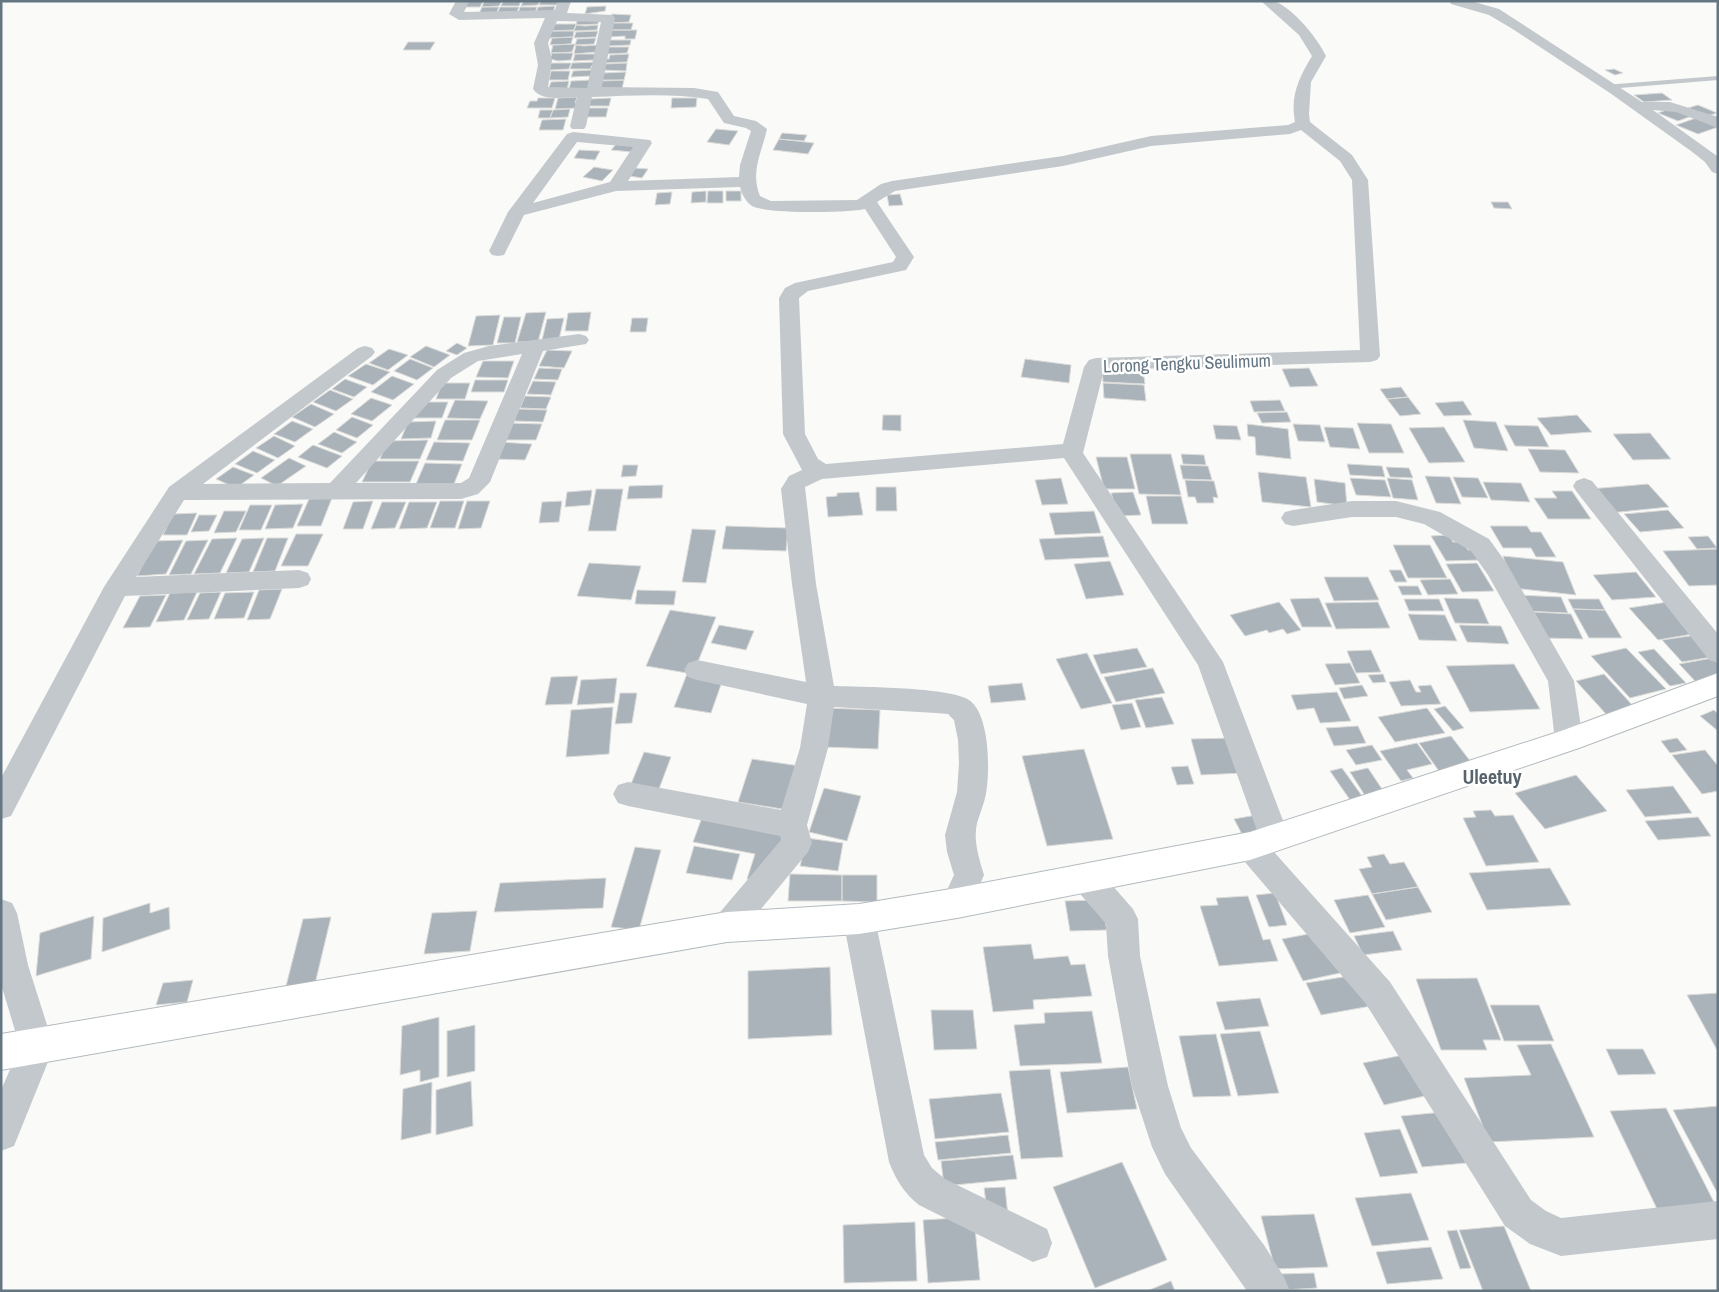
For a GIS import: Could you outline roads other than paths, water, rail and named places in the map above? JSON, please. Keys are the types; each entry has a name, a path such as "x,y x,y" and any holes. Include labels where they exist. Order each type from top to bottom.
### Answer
{"street":[{"path":"463,1 456,14 459,16 559,11 608,18 590,93 578,126"},
{"path":"559,11 541,43 545,50 545,61 540,89 547,93 643,91 713,95 729,120 751,124 759,128 748,161 747,182 754,199 766,206 859,205 868,201 882,190 892,186 1063,161 1151,141 1303,129 1301,114 1304,82 1319,59 1319,53 1310,38 1267,1"},
{"path":"1456,1 1482,7 1504,17 1615,90 1711,159 1718,169"},
{"path":"1638,107 1663,105 1679,107 1718,122"},
{"name":"Lorong Tengku Seulimum","path":"1072,454 1096,364 1370,357 1360,180 1346,158 1303,129"},
{"path":"498,251 517,212 573,137 644,143 616,186"},
{"path":"517,212 616,186 747,182"},
{"path":"822,472 809,464 794,434 792,425 788,298 792,292 802,287 899,266 902,263 905,257 868,201"},
{"path":"336,490 444,374 456,365 471,357 488,352 579,340"},
{"path":"177,492 461,491 470,489 478,482 535,346"},
{"path":"1,807 117,587 177,492 365,352"},
{"path":"727,927 797,843 792,825 814,748 822,696 804,584 793,489 795,482 802,477 822,472 1063,451 1072,454 1210,662 1263,842 1378,993 1518,1213 1528,1223 1550,1235 1561,1238 1718,1220"},
{"path":"1584,486 1718,653"},
{"path":"1293,518 1352,509 1396,509 1432,518 1470,537 1480,545 1498,570 1561,681 1569,740"},
{"path":"117,587 299,578"},
{"path":"697,670 822,696 936,702 953,704 963,711 969,726 974,777 972,794 961,831 963,858 969,875 957,903"},
{"path":"1,1052 727,927 859,920 957,903 1263,842 1569,740 1718,684"},
{"path":"628,794 792,825"},
{"path":"1086,878 1122,918 1124,956 1150,1086 1165,1134 1178,1161 1250,1259 1270,1291"},
{"path":"1,913 12,965 36,1047 1,1133"},
{"path":"859,920 907,1162 919,1181 932,1192 1034,1243"}],"lane":[{"path":"1615,90 1617,86 1718,78"}],"district":[{"name":"Uleetuy","path":"1492,776"}]}
